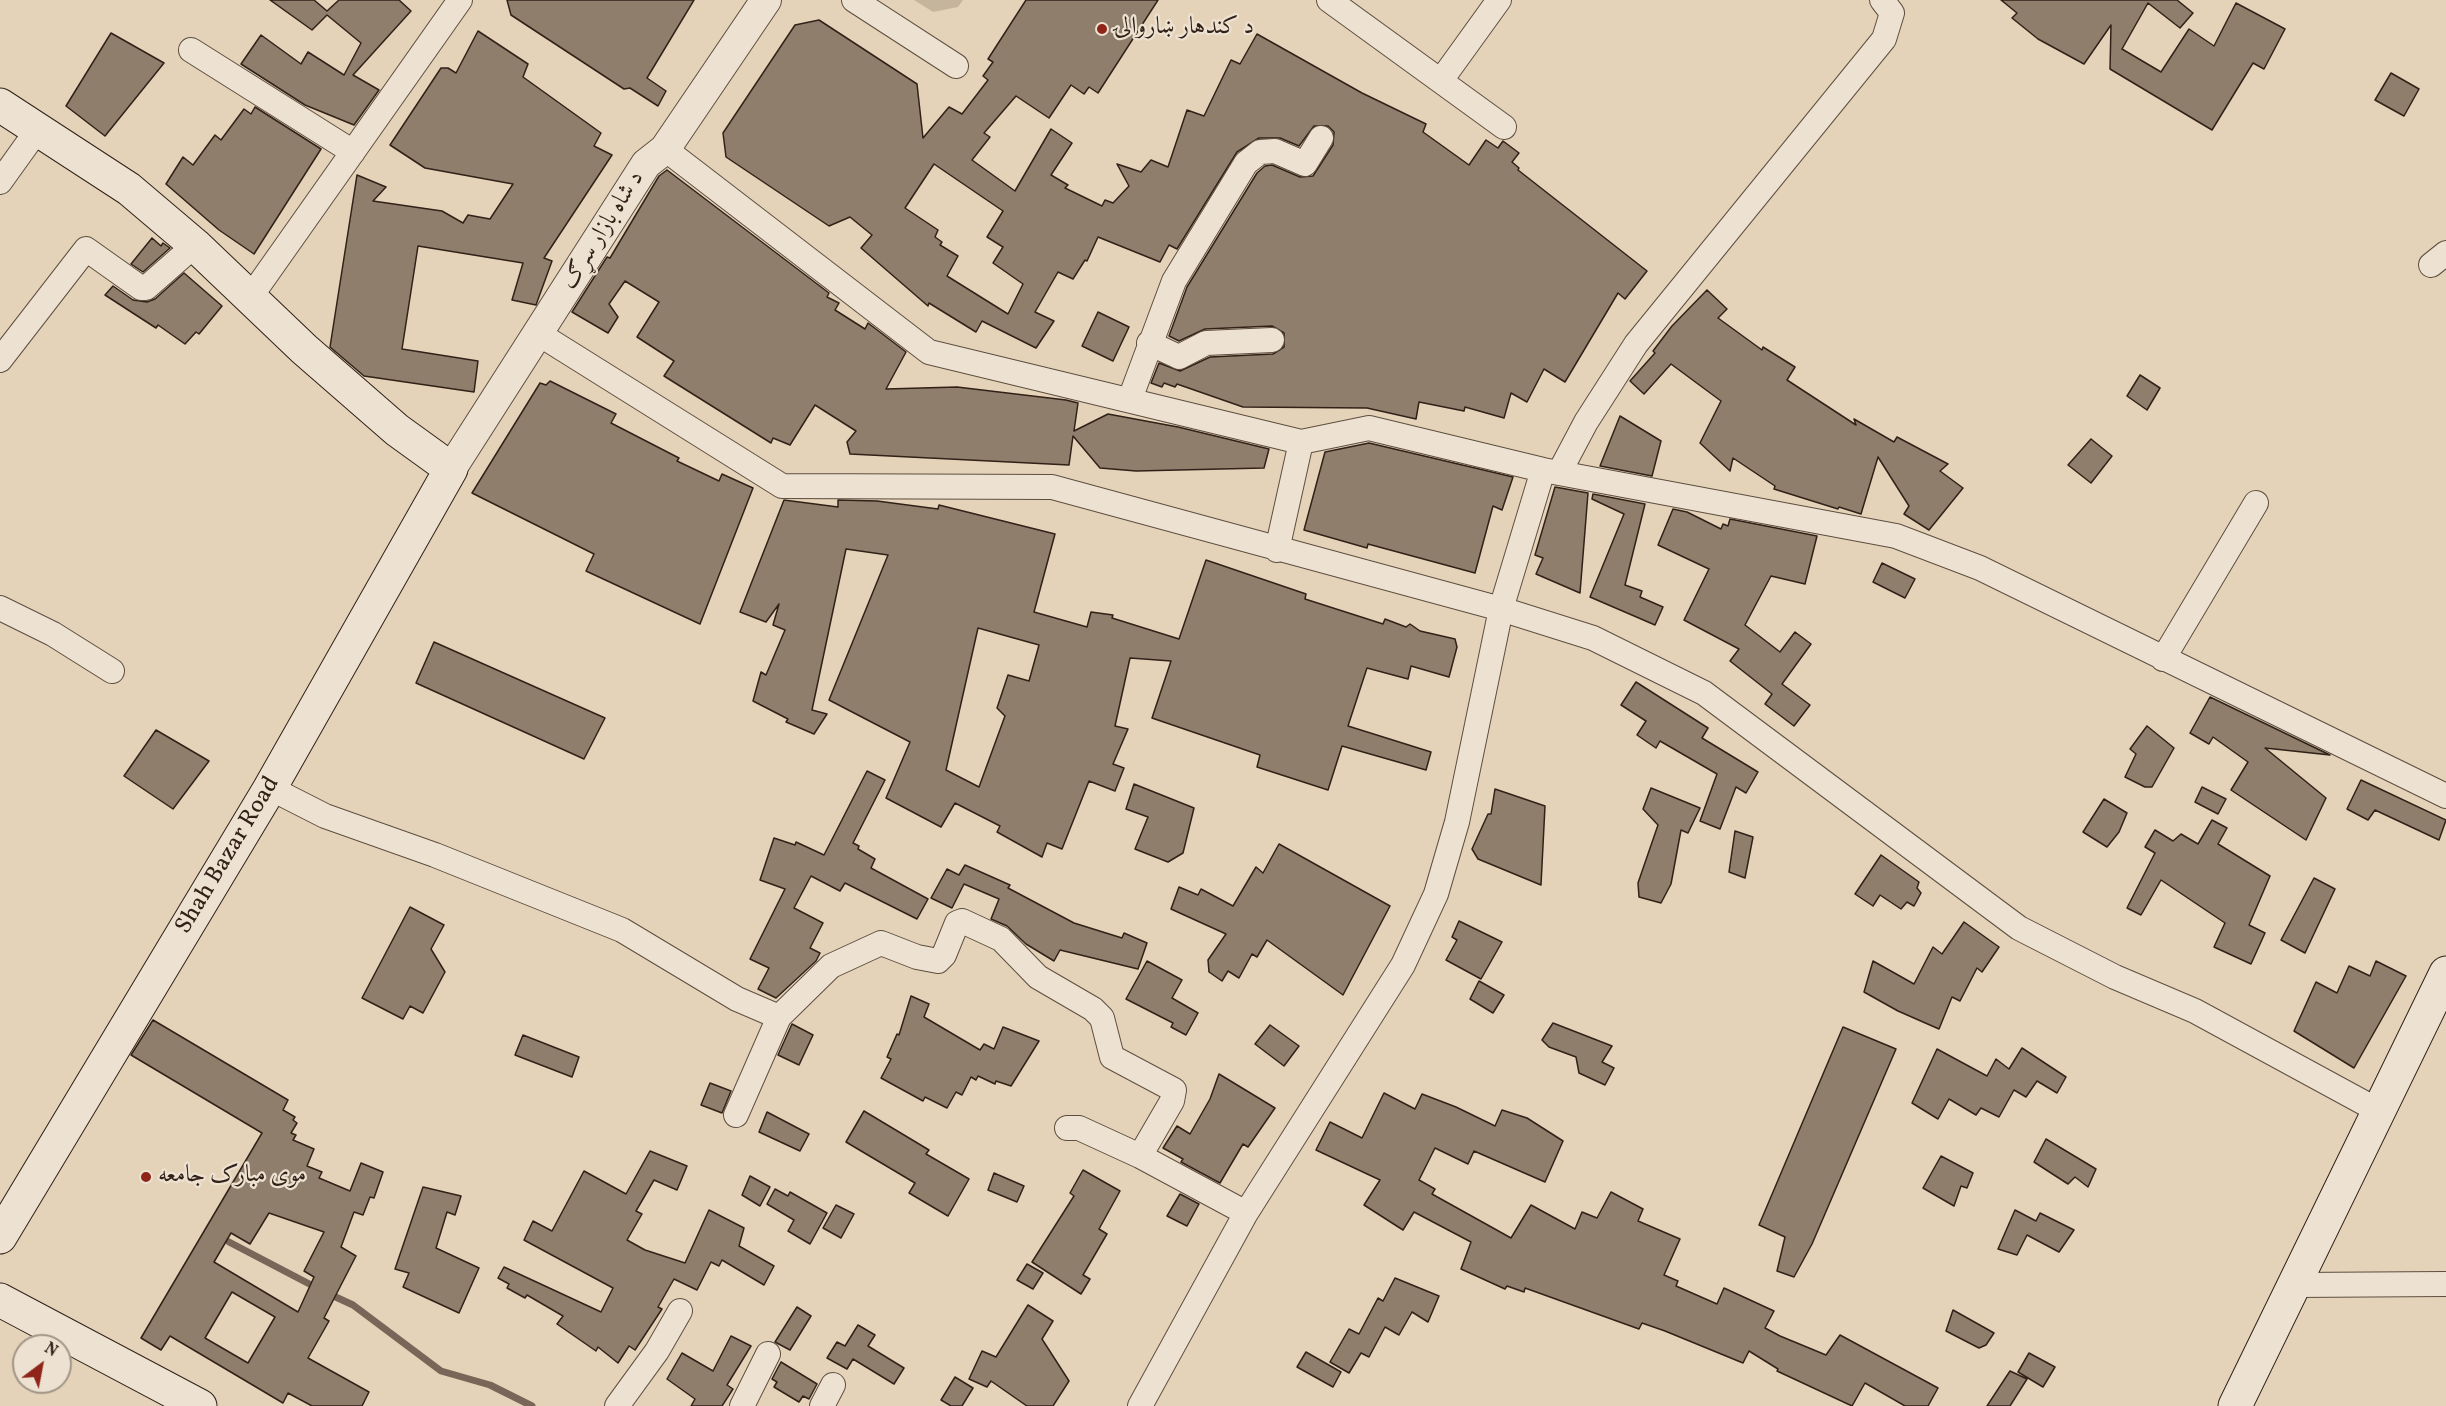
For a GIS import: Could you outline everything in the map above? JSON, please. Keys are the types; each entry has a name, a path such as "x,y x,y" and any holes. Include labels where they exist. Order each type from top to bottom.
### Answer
{"main road":[{"path":"0,105 129,189 195,245 249,299 397,430 451,469"},
{"name":"Shah Bazar Road","path":"0,1237 270,788 451,469"},
{"path":"2235,1406 2446,973"},
{"path":"0,1277 0,1292"},
{"path":"0,1300 200,1406"}],"street":[{"path":"249,299 460,0"},
{"name":"د شاه بازار سړګ","path":"451,469 646,164 665,149 766,0"},
{"path":"854,0 956,66"},
{"path":"1329,0 1442,79 1504,127"},
{"path":"1442,79 1499,0"},
{"path":"1140,1406 1246,1213 1403,965 1436,894 1457,822 1501,609 1551,471 1586,422 1636,344 1884,39 1892,13 1882,0"},
{"path":"191,50 353,152"},
{"path":"0,182 38,129"},
{"path":"1130,399 1174,281 1246,163 1260,152 1275,151 1305,164 1321,138"},
{"path":"665,149 929,352 1301,442 1369,428 1551,471 1896,536 1980,568 2446,796"},
{"path":"0,360 86,249 141,288 146,288 195,245"},
{"path":"539,334 782,486 1052,487 1501,609 1593,638 1704,693 2019,928 2115,977 2195,1011 2379,1111"},
{"path":"1149,343 1179,357 1206,343 1272,340"},
{"path":"1277,550 1301,442"},
{"path":"2163,659 2256,503"},
{"path":"0,608 53,634 112,671"},
{"path":"270,788 325,816 435,855 622,930 737,999 779,1017"},
{"path":"736,1115 779,1017 831,966 881,943 917,957 938,961 942,959 957,923 962,921 1001,939 1038,977 1093,1009 1102,1018 1112,1057 1174,1090 1172,1101 1140,1156"},
{"path":"1067,1128 1079,1128 1140,1156 1246,1213"},
{"path":"2295,1285 2446,1284"},
{"path":"616,1406 657,1351 680,1311"},
{"path":"742,1406 768,1354"}],"shaded area":[{"path":"914,0 963,0 958,7 933,12"}],"building":[{"path":"270,0 314,0 327,11 339,0 399,0 411,11 353,75 379,90 354,125 305,105 241,64 261,35 301,64 308,52 344,75 361,43 327,15 312,30"},
{"path":"507,0 694,0 647,78 666,91 658,106 630,88 624,89 511,15"},
{"path":"1026,0 1158,0 1098,93 1089,87 1084,94 1071,85 1049,118 1016,96 984,133 990,137 972,160 1015,191 1051,129 1072,143 1051,175 1068,185 1065,188 1102,206 1105,200 1113,203 1129,186 1117,164 1141,172 1151,160 1168,167 1187,110 1204,116 1231,60 1240,64 1257,34 1362,93 1426,124 1423,132 1469,165 1486,140 1498,148 1503,141 1519,153 1512,162 1519,168 1518,170 1647,271 1625,299 1618,293 1565,382 1544,369 1527,402 1511,393 1504,418 1465,407 1464,411 1419,402 1416,419 1367,408 1243,407 1177,384 1175,387 1164,383 1162,387 1151,383 1159,363 1180,371 1210,357 1273,354 1284,347 1284,333 1272,326 1205,329 1179,341 1169,336 1187,287 1257,173 1265,166 1272,165 1300,177 1313,176 1333,145 1334,132 1328,126 1314,126 1299,146 1280,138 1259,138 1237,152 1177,249 1169,245 1160,262 1098,237 1087,261 1085,260 1073,279 1058,272 1035,312 1054,321 1036,348 982,321 976,332 929,303 928,306 861,248 872,235 850,217 829,226 726,157 723,133 795,25 819,20 917,84 923,138 949,107 962,114 988,80 983,76 993,62 988,59","holes":["934,164 1003,211 987,237 1003,247 993,263 1023,284 1008,314 947,276 958,256 940,245 942,242 935,237 938,230 905,208"]},
{"path":"2001,0 2177,0 2193,13 2180,28 2148,3 2122,49 2161,72 2189,29 2214,46 2236,3 2285,29 2264,69 2253,63 2212,130 2110,69 2111,25 2084,64 2038,39 2012,18 2017,13"},
{"path":"478,31 528,64 523,77 601,133 594,146 612,155 544,258 552,261 536,305 512,300 523,263 418,246 402,349 478,361 474,392 364,376 330,347 357,175 386,187 373,201 442,211 463,223 468,215 490,219 513,184 425,168 390,145 441,68 448,68 456,73"},
{"path":"111,33 164,63 105,136 66,106"},
{"path":"2391,73 2419,89 2404,116 2375,100"},
{"path":"255,107 321,149 254,254 219,230 166,184 183,157 193,165 215,135 221,140 244,109 251,114"},
{"path":"667,170 829,293 827,297 839,303 835,310 865,329 868,323 906,352 886,389 957,387 1066,400 1078,403 1074,431 1108,414 1178,427 1269,449 1264,468 1136,471 1100,468 1073,436 1069,465 850,454 847,442 856,431 815,405 790,445 773,438 771,443 664,376 674,361 637,337 659,302 625,281 609,304 618,317 608,333 572,312 607,257 610,258 659,176"},
{"path":"152,238 161,246 163,243 170,248 143,272 131,264"},
{"path":"184,273 222,306 199,334 196,332 185,344 158,325 156,328 105,295 113,286 133,300 147,302 155,299"},
{"path":"1707,290 1727,309 1718,318 1762,350 1763,347 1795,367 1787,380 1856,425 1854,419 1894,442 1897,437 1948,464 1940,471 1963,488 1929,530 1904,514 1909,506 1878,457 1861,514 1839,507 1838,509 1774,489 1775,486 1733,458 1730,471 1700,443 1721,401 1671,364 1644,394 1630,381 1655,353 1653,351 1672,326"},
{"path":"1098,312 1129,327 1113,361 1082,346"},
{"path":"2140,375 2160,388 2147,410 2127,396"},
{"path":"550,381 616,414 611,423 679,458 677,461 719,481 722,474 753,488 700,624 586,571 594,554 472,493 540,383 546,385"},
{"path":"1620,416 1661,441 1652,476 1600,466"},
{"path":"2091,439 2112,456 2091,483 2068,465"},
{"path":"1369,443 1513,477 1502,510 1493,506 1475,573 1368,544 1367,548 1304,530 1325,452"},
{"path":"1555,487 1588,493 1580,593 1536,574 1543,558 1535,555"},
{"path":"1593,494 1645,504 1625,585 1642,591 1640,597 1663,607 1655,625 1590,597 1624,514 1592,499"},
{"path":"784,500 838,507 838,500 877,501 938,509 939,505 1055,534 1034,612 1087,627 1091,612 1113,615 1112,618 1179,639 1206,560 1306,594 1305,599 1383,624 1385,619 1406,627 1410,624 1420,631 1455,639 1457,647 1449,677 1411,666 1408,679 1367,668 1348,726 1431,752 1426,770 1342,746 1328,790 1257,767 1260,755 1152,718 1171,661 1130,658 1115,726 1128,729 1113,764 1124,768 1115,791 1089,781 1062,849 1047,843 1042,857 997,832 1000,826 955,803 941,827 886,798 910,742 829,700 888,555 846,549 812,710 827,714 814,734 786,722 788,719 753,701 761,672 766,675 785,630 773,625 779,604 766,622 740,612","holes":["978,628 1039,645 1029,681 1008,675 997,708 1005,716 979,787 946,770"]},
{"path":"1673,509 1687,512 1721,529 1723,524 1728,526 1730,519 1817,536 1805,584 1771,576 1745,625 1780,652 1795,632 1811,644 1782,684 1810,705 1794,726 1765,704 1772,694 1730,661 1739,649 1684,620 1709,569 1658,545"},
{"path":"1882,563 1915,579 1905,598 1873,582"},
{"path":"434,642 605,718 584,759 416,683"},
{"path":"1636,682 1708,728 1702,738 1758,772 1746,793 1736,787 1720,829 1700,821 1717,774 1660,741 1656,748 1637,735 1646,721 1621,705"},
{"path":"2210,697 2330,755 2265,748 2326,798 2306,840 2231,790 2248,762 2213,737 2209,744 2190,733"},
{"path":"2147,726 2174,748 2152,787 2145,787 2125,777 2136,754 2130,749"},
{"path":"156,730 209,761 173,809 124,776"},
{"path":"867,771 885,780 853,843 859,846 858,849 875,859 871,868 928,899 917,919 845,883 840,891 811,876 794,908 823,923 810,948 820,953 816,961 776,998 758,989 769,968 750,959 785,889 760,880 774,838 795,845 796,842 824,855"},
{"path":"2361,780 2446,820 2439,840 2375,810 2368,820 2347,809"},
{"path":"1134,784 1194,808 1183,853 1168,862 1135,849 1148,817 1126,809"},
{"path":"2202,787 2226,799 2218,814 2195,802"},
{"path":"1651,788 1700,808 1688,833 1681,830 1671,884 1661,903 1639,897 1638,883 1658,825 1643,809"},
{"path":"1495,789 1545,806 1541,885 1478,859 1472,849 1488,814 1491,814"},
{"path":"2104,799 2127,813 2119,832 2107,847 2083,832"},
{"path":"2212,820 2227,828 2218,844 2270,876 2249,925 2265,933 2251,964 2214,947 2225,923 2161,880 2141,915 2127,908 2155,853 2145,847 2155,830 2173,841 2181,834 2198,844"},
{"path":"1735,831 1753,837 1745,878 1729,872"},
{"path":"1279,844 1390,906 1343,995 1267,940 1257,957 1252,954 1239,978 1228,971 1222,981 1209,972 1208,960 1226,934 1171,909 1179,887 1198,895 1201,889 1233,906 1256,867 1263,873"},
{"path":"1881,855 1919,882 1917,888 1921,893 1914,906 1907,902 1901,909 1880,895 1873,906 1855,894"},
{"path":"965,865 1010,885 1008,888 1074,923 1122,938 1124,933 1147,943 1138,969 1060,950 1054,961 1026,944 1007,926 991,919 999,899 964,884 952,908 931,898 947,869 959,875"},
{"path":"2314,878 2335,889 2305,953 2281,940"},
{"path":"410,907 444,925 431,949 445,972 423,1013 410,1006 403,1019 362,998"},
{"path":"1459,921 1502,942 1481,979 1446,960 1457,940 1452,937"},
{"path":"1964,922 1999,947 1982,972 1977,968 1960,1001 1952,997 1939,1029 1898,1011 1864,992 1873,961 1914,984 1933,947 1942,954"},
{"path":"1147,961 1182,980 1172,998 1198,1013 1186,1035 1171,1027 1173,1023 1126,999"},
{"path":"2376,961 2406,976 2354,1068 2294,1031 2316,982 2337,993 2349,966 2370,976"},
{"path":"1479,981 1504,995 1493,1013 1470,999"},
{"path":"911,996 929,1004 924,1017 980,1050 984,1044 994,1049 1003,1027 1039,1041 1011,1086 996,1081 995,1084 978,1076 976,1080 971,1077 962,1095 956,1092 947,1108 925,1097 923,1101 881,1078 891,1059 887,1057 897,1034 899,1035"},
{"path":"153,1020 288,1100 283,1110 295,1117 293,1120 297,1123 291,1133 296,1135 293,1140 314,1149 307,1166 322,1172 319,1178 350,1191 361,1163 383,1172 374,1198 370,1197 363,1215 354,1212 341,1247 356,1256 324,1318 329,1321 308,1358 369,1392 362,1406 312,1406 288,1393 283,1403 170,1336 161,1350 141,1338 262,1133 131,1055","holes":["269,1213 324,1232 304,1271 314,1277 298,1312 214,1262 231,1233 250,1244","232,1292 275,1317 248,1363 205,1338"]},
{"path":"1553,1023 1612,1046 1602,1062 1614,1068 1605,1085 1579,1073 1576,1057 1549,1047 1542,1040"},
{"path":"792,1024 813,1035 799,1065 778,1055"},
{"path":"1270,1025 1299,1046 1284,1066 1255,1044"},
{"path":"1843,1027 1896,1049 1812,1244 1794,1277 1777,1271 1785,1237 1759,1225"},
{"path":"523,1035 579,1057 572,1077 515,1055"},
{"path":"2022,1048 2066,1077 2057,1093 2037,1081 2026,1097 2014,1090 1999,1117 1981,1108 1976,1115 1949,1099 1938,1119 1912,1103 1937,1049 1987,1076 1996,1059 2009,1069"},
{"path":"1219,1074 1275,1108 1248,1147 1243,1144 1220,1183 1181,1162 1183,1159 1163,1148 1177,1126 1190,1134 1210,1099"},
{"path":"710,1083 731,1091 722,1113 701,1105"},
{"path":"1384,1093 1415,1109 1422,1094 1495,1126 1502,1110 1527,1118 1563,1141 1545,1182 1474,1151 1468,1164 1435,1148 1419,1180 1435,1189 1432,1194 1511,1238 1531,1205 1575,1229 1582,1212 1597,1218 1611,1192 1643,1209 1638,1221 1680,1239 1664,1275 1678,1281 1676,1286 1717,1304 1724,1288 1774,1311 1765,1328 1780,1336 1826,1355 1840,1335 1938,1388 1928,1406 1905,1406 1865,1383 1852,1406 1777,1371 1778,1369 1749,1351 1743,1363 1642,1323 1639,1329 1525,1288 1524,1292 1507,1286 1505,1289 1461,1269 1471,1242 1414,1212 1403,1230 1364,1205 1380,1180 1316,1150 1330,1122 1362,1138"},
{"path":"864,1111 929,1150 926,1154 969,1179 948,1216 909,1193 915,1183 846,1142"},
{"path":"767,1112 809,1134 800,1151 759,1132"},
{"path":"2046,1139 2096,1169 2088,1187 2075,1177 2068,1184 2034,1162"},
{"path":"650,1151 687,1166 677,1190 654,1180 636,1211 642,1214 627,1240 645,1250 685,1263 709,1210 744,1228 739,1246 774,1266 764,1285 722,1260 719,1266 711,1262 697,1290 674,1279 658,1307 662,1309 635,1350 629,1346 618,1363 598,1347 596,1351 557,1324 563,1316 527,1295 525,1298 507,1288 509,1284 498,1278 504,1267 601,1312 613,1288 524,1240 533,1221 552,1231 584,1171 626,1194"},
{"path":"1941,1156 1973,1173 1967,1188 1961,1186 1954,1206 1923,1188"},
{"path":"1083,1170 1120,1191 1099,1229 1107,1234 1083,1275 1090,1279 1081,1294 1032,1262 1074,1196 1070,1193"},
{"path":"994,1173 1024,1186 1017,1202 988,1190"},
{"path":"750,1176 770,1187 760,1206 742,1195"},
{"path":"423,1187 461,1196 455,1215 447,1212 436,1248 479,1268 459,1313 403,1287 409,1273 395,1269"},
{"path":"775,1189 788,1196 790,1192 827,1213 810,1244 788,1231 794,1220 767,1204"},
{"path":"1180,1194 1199,1204 1187,1226 1167,1216"},
{"path":"836,1205 854,1214 841,1238 823,1228"},
{"path":"2015,1210 2036,1221 2040,1213 2074,1230 2059,1252 2027,1235 2017,1255 1998,1249"},
{"path":"1027,1264 1043,1273 1033,1289 1017,1280"},
{"path":"1395,1278 1439,1296 1428,1322 1412,1312 1399,1335 1385,1327 1369,1357 1361,1353 1349,1373 1330,1362 1349,1329 1359,1334 1378,1298 1383,1301"},
{"path":"1028,1305 1053,1321 1042,1339 1069,1381 1053,1406 1027,1406 991,1381 987,1387 969,1379 982,1351 996,1357"},
{"path":"797,1307 811,1316 790,1350 775,1342"},
{"path":"1953,1310 1994,1333 1986,1345 1979,1348 1946,1331"},
{"path":"858,1325 875,1335 868,1346 904,1368 894,1384 853,1359 847,1369 827,1358 837,1342 845,1346"},
{"path":"731,1336 751,1346 727,1385 733,1389 722,1406 691,1406 695,1399 667,1379 682,1353 713,1371"},
{"path":"1306,1352 1341,1372 1333,1387 1297,1367"},
{"path":"2029,1353 2055,1367 2043,1387 2018,1372"},
{"path":"781,1362 817,1384 809,1399 803,1396 799,1402 774,1387 777,1382 772,1379"},
{"path":"2010,1371 2027,1379 2010,1406 1987,1406"},
{"path":"955,1377 973,1388 962,1406 951,1406 941,1400"}],"waterway":[{"path":"229,1242 317,1288"},
{"path":"327,1293 353,1305 441,1371 490,1385 532,1406"}],"place":[{"name":"د کندهار ښاروالۍ","path":"1102,29"},
{"name":"موی مبارک جامعه","path":"146,1177"}]}
